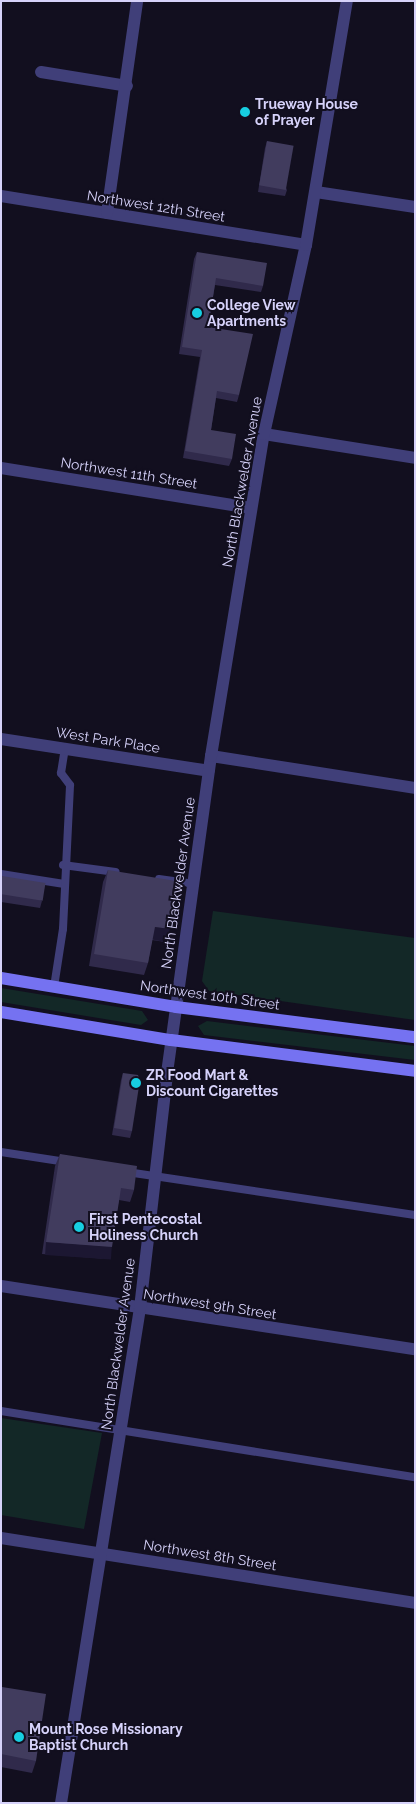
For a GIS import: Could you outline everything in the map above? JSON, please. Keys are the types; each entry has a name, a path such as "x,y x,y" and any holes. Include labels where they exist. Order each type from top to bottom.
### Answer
{"main road":[{"name":"Northwest 10th Street","path":"1,978 176,1007 415,1037"},
{"path":"1,1012 172,1040 415,1071"}],"street":[{"path":"107,213 127,86 137,1"},
{"name":"North Blackwelder Avenue","path":"60,1803 140,1308 154,1177 211,756 264,434 306,245 347,1"},
{"path":"41,72 127,86"},
{"path":"316,192 415,208"},
{"name":"Northwest 12th Street","path":"1,196 306,245"},
{"path":"264,434 415,458"},
{"name":"Northwest 11th Street","path":"1,468 251,508"},
{"name":"West Park Place","path":"1,739 209,771"},
{"path":"211,756 415,788"},
{"name":"Northwest 9th Street","path":"1,1286 415,1350"},
{"name":"Northwest 8th Street","path":"1,1538 415,1603"}],"lane":[{"path":"54,986 64,884 70,785 61,773 65,749"},
{"path":"64,865 128,874"},
{"path":"1,874 64,884"},
{"path":"147,877 193,884"},
{"path":"1,1152 78,1164"},
{"path":"116,1170 415,1215"},
{"path":"1,1412 415,1476"}],"green space":[{"path":"213,911 415,938 415,1020 209,991 202,981"},
{"path":"1,988 142,1011 148,1020 141,1025 1,1002"},
{"path":"207,1021 415,1046 415,1060 204,1035 198,1026"},
{"path":"1,1418 102,1433 84,1529 1,1515"}],"building":[{"path":"267,141 294,146 286,190 259,185"},
{"path":"197,252 267,263 263,286 216,278 208,327 253,334 239,395 217,391 211,430 236,434 232,459 185,451 202,350 182,347"},
{"path":"108,870 176,881 170,929 155,927 148,963 94,954"},
{"path":"2,876 45,883 43,901 1,894"},
{"path":"123,1073 138,1075 140,1080 132,1131 114,1128"},
{"name":"First Pentecostal Holiness Church","path":"60,1154 137,1166 134,1190 121,1188 112,1247 46,1242"},
{"name":"Mount Rose Missionary Baptist Church","path":"2,1687 46,1694 36,1761 1,1754"}],"place":[{"name":"Trueway House of Prayer","path":"245,112"},
{"name":"College View Apartments","path":"197,313"},
{"name":"ZR Food Mart & Discount Cigarettes","path":"136,1083"},
{"name":"First Pentecostal Holiness Church","path":"79,1227"},
{"name":"Mount Rose Missionary Baptist Church","path":"19,1737"}]}
